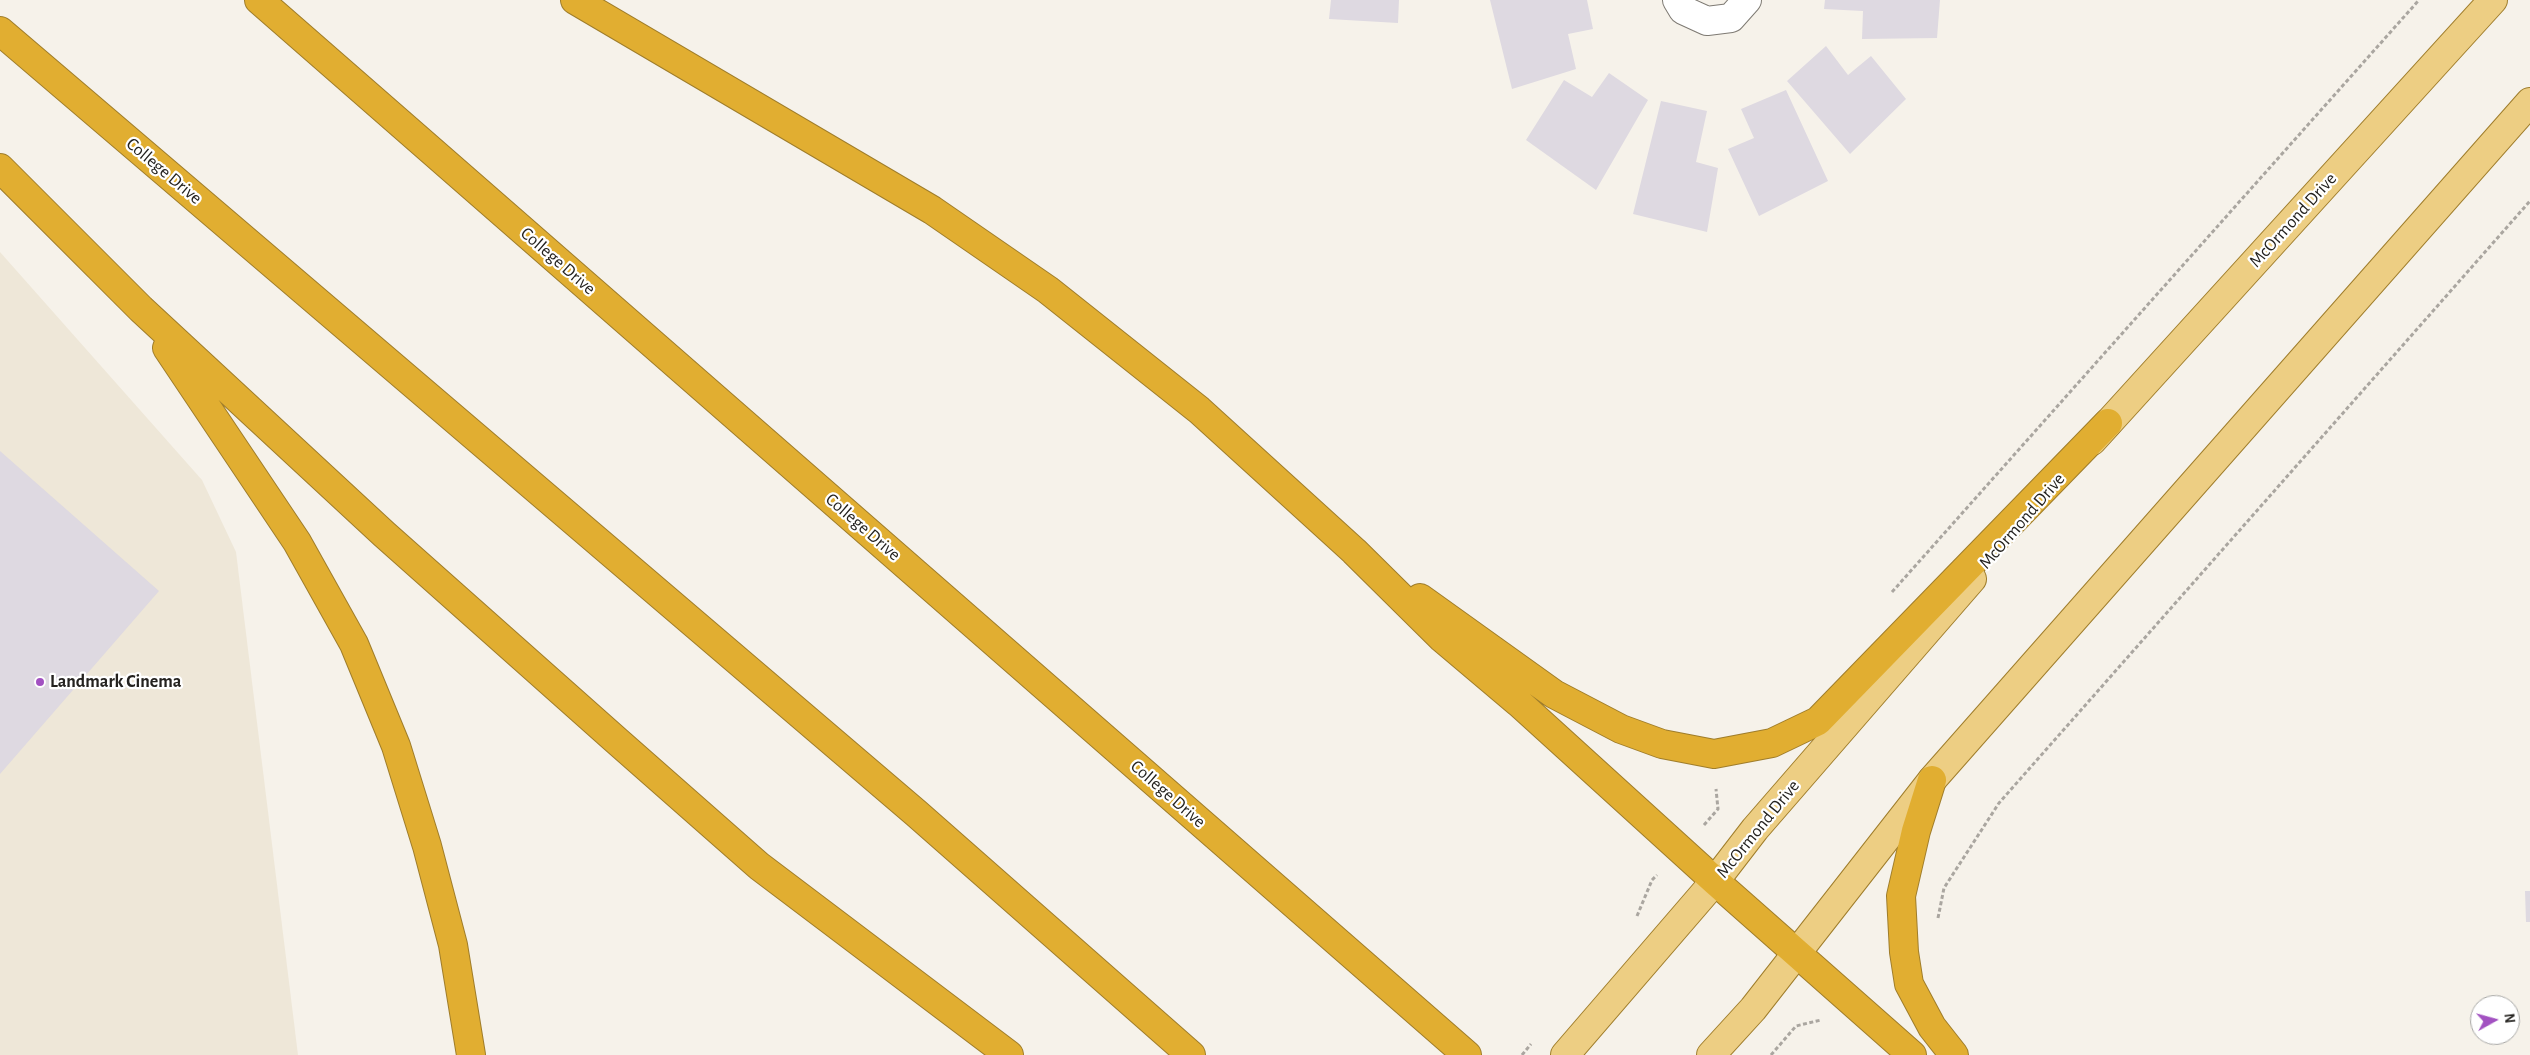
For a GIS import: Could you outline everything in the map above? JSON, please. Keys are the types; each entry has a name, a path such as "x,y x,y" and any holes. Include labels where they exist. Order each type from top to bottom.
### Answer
{"highway":[{"name":"College Drive","path":"259,0 1467,1055"},
{"path":"575,0 932,210 1048,290 1199,410 1354,551 1442,638 1519,703 1715,881 1912,1055"},
{"name":"College Drive","path":"0,31 908,806 1191,1055"},
{"path":"0,168 141,309 384,534 759,866 1009,1055"},
{"path":"141,309 297,542 354,644 396,746 427,846 453,945 471,1055"},
{"path":"1354,551 1554,694 1621,729 1662,744 1714,754 1772,743 1818,721 2108,423"},
{"path":"1932,780 1916,831 1901,896 1904,952 1909,984 1932,1027 1954,1055"}],"main road":[{"name":"McOrmond Drive","path":"1565,1055 1715,881 1756,829 2108,423 2493,0"},
{"path":"1711,1055 1753,1009 1932,780 2530,102"}],"street":[{"path":"1677,0 1683,10 1707,21 1730,18 1747,0"}],"path":[{"path":"1889,596 2419,0"},
{"path":"1937,926 1944,888 1999,804 2530,201"},
{"path":"1770,1055 1796,1026 1822,1020"}],"shaded area":[{"path":"0,252 202,480 236,552 298,1055 0,1055"}],"building":[{"path":"1331,0 1399,0 1398,23 1329,19"},
{"path":"1490,0 1587,0 1593,29 1568,34 1576,69 1512,89"},
{"path":"1825,0 1940,0 1937,38 1862,39 1863,11 1824,9"},
{"path":"1826,46 1848,75 1871,56 1906,99 1850,154 1787,81"},
{"path":"1609,73 1648,100 1596,190 1526,140 1564,80 1592,97"},
{"path":"1786,90 1828,181 1759,216 1728,149 1754,138 1741,109"},
{"path":"1661,101 1707,111 1696,162 1718,168 1707,232 1633,214"},
{"name":"Landmark Cinema","path":"0,451 159,591 0,774"},
{"path":"2525,891 2530,891 2530,922 2526,922"}],"place":[{"name":"Landmark Cinema","path":"40,682"}]}
